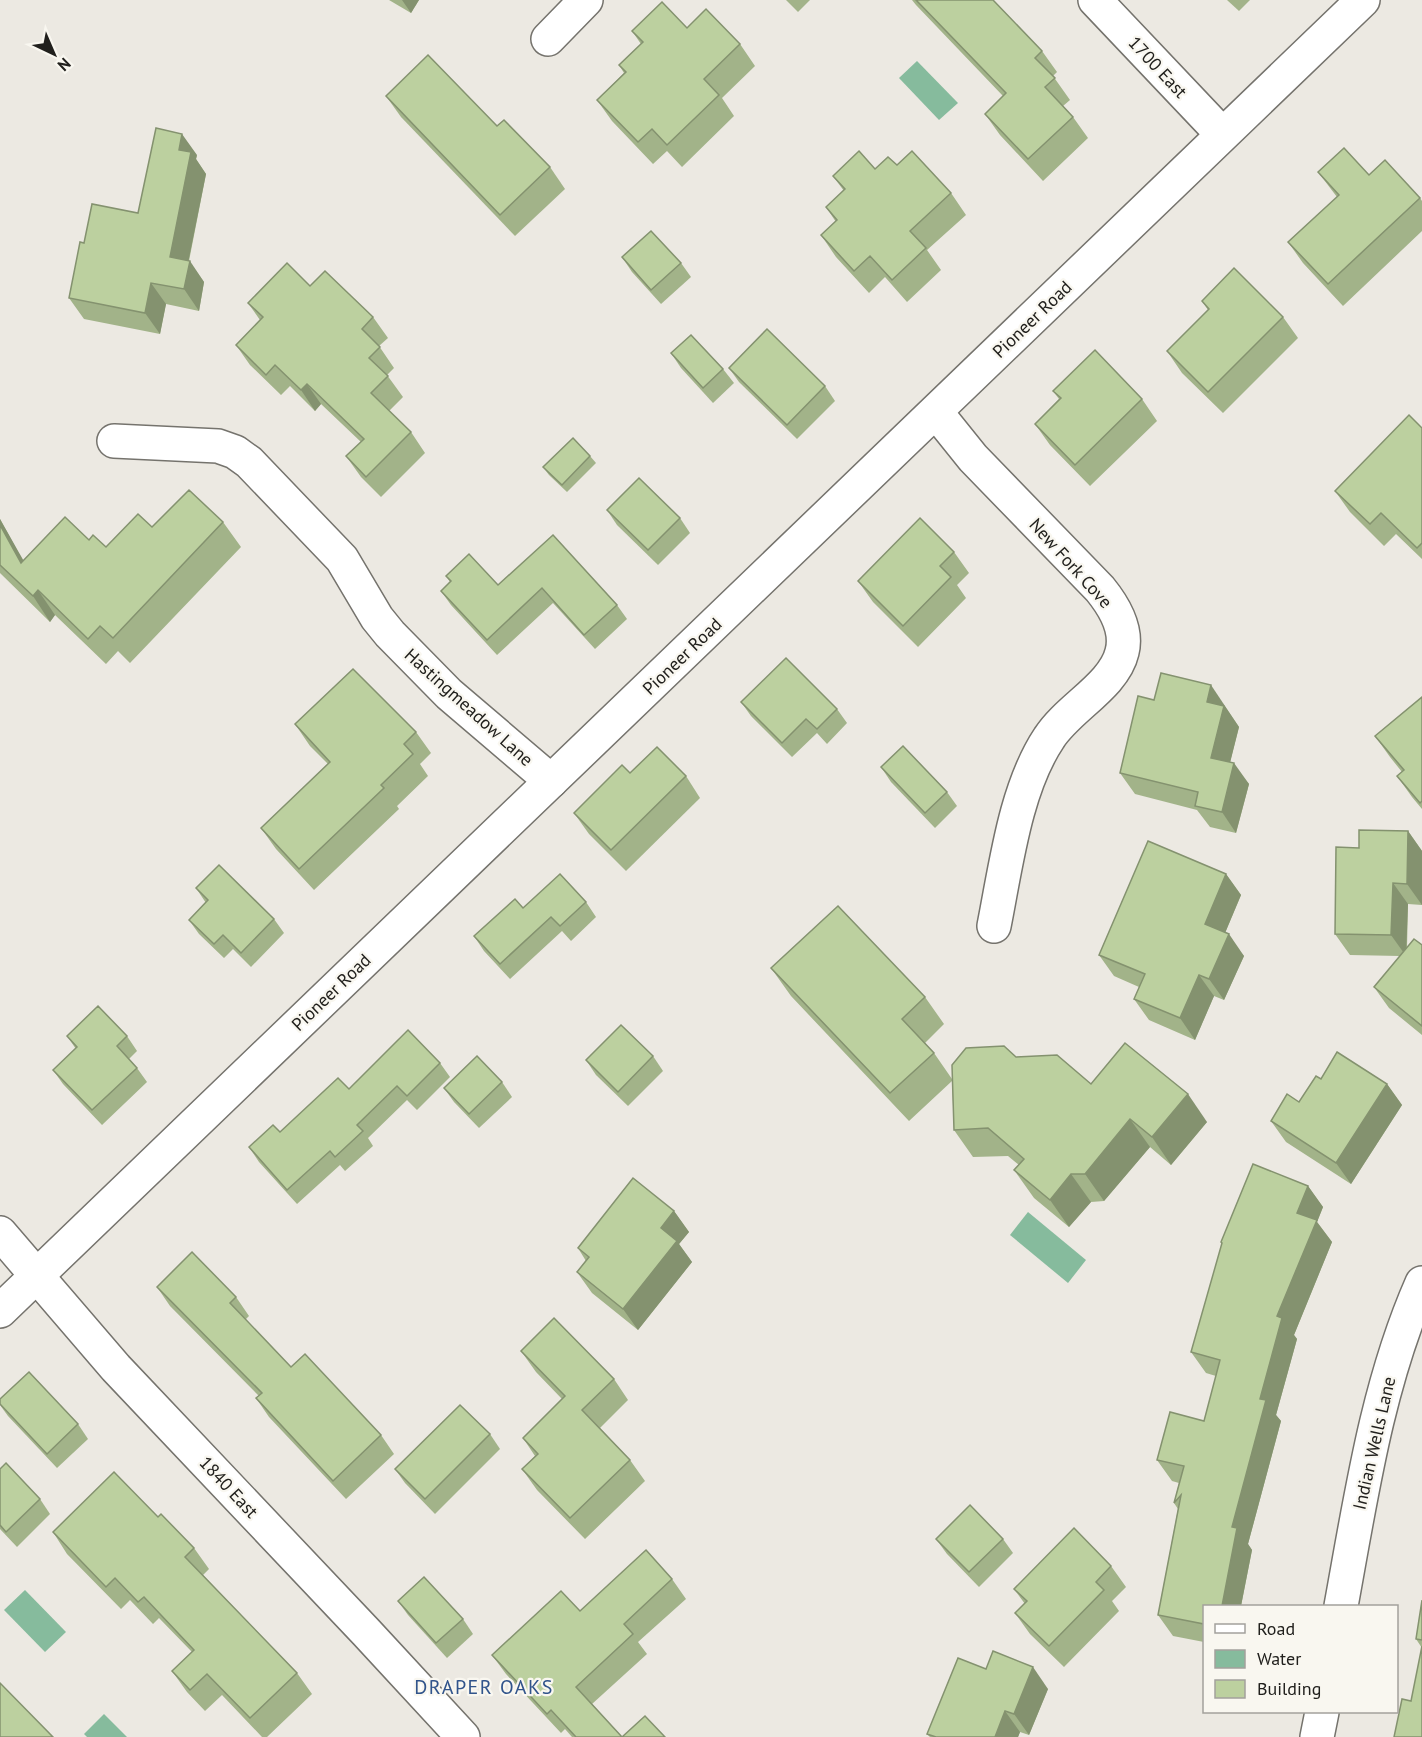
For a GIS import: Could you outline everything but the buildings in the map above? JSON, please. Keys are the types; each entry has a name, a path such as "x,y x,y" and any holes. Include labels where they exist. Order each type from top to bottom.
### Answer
{"street":[{"path":"548,39 586,0"},
{"name":"1700 East","path":"1095,0 1222,134"},
{"name":"Pioneer Road","path":"0,1311 1363,0"},
{"name":"New Fork Cove","path":"936,412 973,458 1100,589 1114,610 1122,633 1123,650 1116,666 1107,678 1063,719 1049,737 1036,762 1024,791 994,926"},
{"name":"Hastingmeadow Lane","path":"114,441 218,446 235,452 249,462 342,559 377,618 390,634 449,694 551,781"},
{"name":"1840 East","path":"0,1233 116,1368 463,1737"},
{"name":"Indian Wells Lane","path":"1341,1605 1370,1453 1386,1383 1422,1283"},
{"path":"1317,1737 1322,1713"}],"water":[{"path":"917,61 958,103 939,120 899,78"},
{"path":"1028,1212 1086,1260 1068,1283 1010,1235"},
{"path":"25,1590 66,1632 45,1652 4,1610"},
{"path":"104,1714 127,1737 87,1737 84,1734"}],"district":[{"name":"DRAPER OAKS","path":"484,1687"}]}
